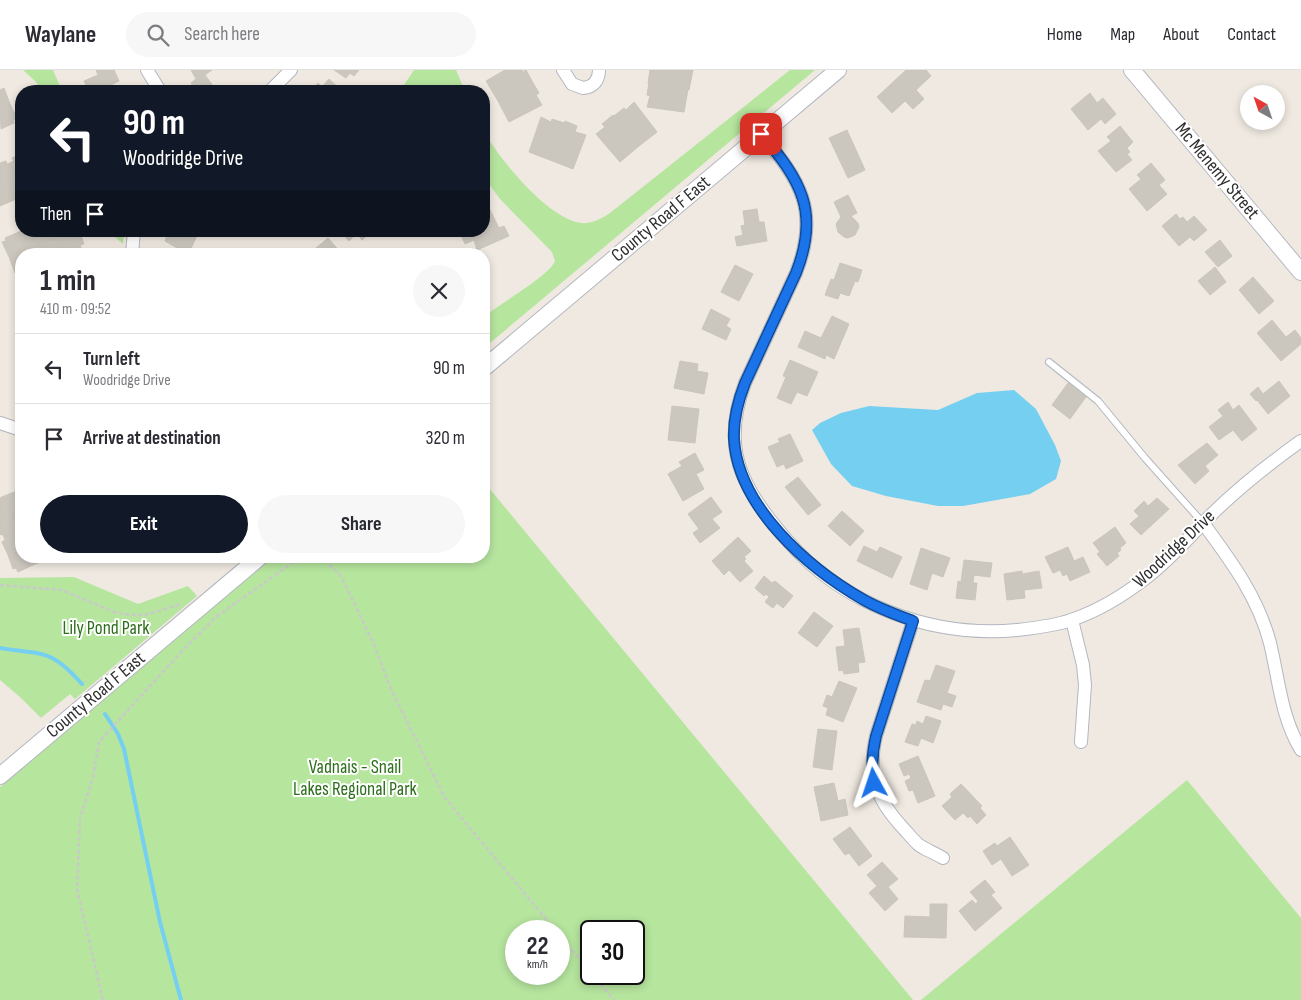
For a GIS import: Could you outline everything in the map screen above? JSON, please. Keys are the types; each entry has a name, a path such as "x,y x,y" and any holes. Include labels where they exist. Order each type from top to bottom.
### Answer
{"street":[{"path":"148,70 157,85"},
{"path":"276,85 292,70"},
{"path":"562,70 572,84 583,88 595,83 599,76 599,70"},
{"name":"County Road F East","path":"490,363 838,70"},
{"name":"Mc Menemy Street","path":"1132,70 1301,272"},
{"name":"Woodridge Drive","path":"761,134 782,157 792,172 800,188 805,206 807,225 802,258 738,400 734,438 740,471 748,489 790,544 813,565 865,601 913,621 970,631 1002,631 1033,628 1072,620 1097,609 1146,578 1170,558 1241,487 1268,464 1301,441"},
{"path":"0,423 15,428"},
{"path":"1203,524 1237,570 1251,593 1270,643 1279,694 1301,750"},
{"name":"County Road F East","path":"0,776 253,563"},
{"path":"1072,620 1082,658 1086,685 1081,742"},
{"path":"913,621 876,736 872,751 872,767 874,783 879,797 888,811 918,844 942,858"}],"lane":[{"path":"1049,362 1098,401 1203,524"}],"path":[{"path":"103,1000 77,889 80,818 93,778 99,742 142,693 161,676 182,651 216,618 292,563"},
{"path":"327,563 341,576 374,645 391,689 445,798 547,920"},
{"path":"0,585 62,590 114,612 130,615 145,615 186,602"},
{"path":"570,948 580,961"},
{"path":"601,985 614,1000"}],"green space":[{"path":"23,70 53,70 59,85 38,85"},
{"path":"414,70 456,70 462,85 404,85"},
{"path":"790,70 815,70 490,343 490,312 534,282 555,261 552,252 500,199 490,185 490,141 526,186 554,211 568,219 581,223 593,222 610,213"},
{"path":"115,237 124,237 123,244"},
{"name":"Vadnais - Snail Lakes Regional Park","path":"490,489 913,1000 0,1000 0,787 266,563 490,563"},
{"name":"Lily Pond Park","path":"74,577 138,604 188,586 197,596 75,699 70,694 41,718 0,680 0,578"},
{"path":"1187,780 1301,918 1301,1000 921,1000"}],"water":[{"path":"1014,390 1036,409 1055,445 1061,461 1056,479 1030,494 963,506 938,506 886,496 852,486 831,464 812,430 820,423 841,413 869,406 938,410 977,393"}],"building":[{"path":"96,70 114,70 119,81 111,85 86,85 84,81 98,75"},
{"path":"191,70 212,70 205,75 212,85 192,85 191,83 196,79"},
{"path":"334,70 359,70 354,76 350,73 346,78"},
{"path":"505,70 522,70 523,72 526,70 532,81 498,101 486,81"},
{"path":"650,70 693,70 689,90 648,83"},
{"path":"906,70 926,70 931,76 916,90 924,99 913,109 905,101 892,113 877,97"},
{"path":"329,79 336,85 324,85"},
{"path":"532,81 539,93 536,95 542,105 509,122 498,101"},
{"path":"649,83 688,89 684,112 647,107 650,96 647,95"},
{"path":"4,88 10,104 0,108 0,90"},
{"path":"1090,93 1097,103 1103,98 1116,114 1105,124 1101,119 1088,130 1071,109"},
{"path":"634,102 657,132 639,146 614,116 624,108 626,110"},
{"path":"10,104 15,115 14,123 1,129 0,108"},
{"path":"613,115 639,146 620,162 596,134 605,127 602,124"},
{"path":"541,117 551,122 552,119 564,123 550,160 529,152"},
{"path":"565,121 577,126 575,132 586,135 573,169 550,160"},
{"path":"1120,126 1133,142 1127,148 1130,152 1127,154 1132,160 1116,172 1098,151 1111,141 1107,137"},
{"path":"847,130 865,170 848,178 829,138"},
{"path":"15,157 15,175 10,163 14,161 12,158"},
{"path":"6,161 7,164 10,163 15,177 0,184 0,163"},
{"path":"1151,163 1165,180 1159,185 1167,194 1147,211 1129,189 1141,179 1137,175"},
{"path":"15,177 15,200 7,203 0,184"},
{"path":"0,186 7,203 0,206"},
{"path":"848,195 857,213 851,216 858,223 859,227 855,235 848,238 838,232 836,224 841,217 834,202"},
{"path":"757,209 759,222 764,222 767,241 737,246 735,237 743,235 741,226 745,225 743,211"},
{"path":"1176,214 1180,219 1183,217 1187,222 1194,216 1207,230 1194,241 1190,237 1179,246 1162,226"},
{"path":"493,216 499,228 504,226 509,236 482,248 476,248 474,240 465,244 462,237 490,237 490,218"},
{"path":"15,234 15,237 21,237 25,248 15,248 15,255 9,257 2,242 6,241 5,238"},
{"path":"21,237 40,237 43,243 31,248 25,248"},
{"path":"40,237 58,237 43,243"},
{"path":"60,237 81,237 84,244 80,245 81,248 65,248"},
{"path":"60,237 65,248 45,248 43,243"},
{"path":"167,237 196,237 191,248 177,248 165,241"},
{"path":"328,238 337,248 316,248"},
{"path":"1220,240 1232,256 1218,267 1205,252"},
{"path":"43,243 45,248 31,248"},
{"path":"15,255 15,273 9,257"},
{"path":"840,263 862,270 858,282 855,281 849,296 840,293 838,299 825,295 831,279 834,280"},
{"path":"735,265 753,274 739,301 721,292"},
{"path":"1215,267 1226,282 1210,295 1198,281"},
{"path":"1253,277 1274,301 1259,314 1239,290"},
{"path":"711,309 730,319 726,326 731,329 726,340 702,329"},
{"path":"832,316 849,324 834,359 826,355 825,359 798,347 805,331 821,338"},
{"path":"1272,320 1286,337 1295,330 1301,338 1301,344 1281,361 1257,333"},
{"path":"790,360 818,372 807,396 797,392 791,404 777,398 786,377 783,376"},
{"path":"680,361 698,364 697,371 708,373 704,394 674,388"},
{"path":"1279,381 1290,396 1268,414 1250,394 1258,387 1263,394"},
{"path":"1068,383 1086,397 1070,419 1052,405"},
{"path":"1228,402 1233,410 1239,405 1257,429 1242,441 1233,430 1219,440 1209,427 1223,416 1218,410"},
{"path":"672,406 699,409 695,443 668,440"},
{"path":"790,434 803,461 786,469 784,464 777,467 768,447 780,442 778,439"},
{"path":"1207,443 1218,455 1205,466 1209,471 1195,484 1178,465"},
{"path":"695,453 704,470 696,474 704,489 683,501 668,474 682,466 679,462"},
{"path":"798,477 821,505 808,515 785,487"},
{"path":"15,492 15,513 12,514 4,496"},
{"path":"4,496 12,514 0,519 0,498"},
{"path":"711,497 722,512 712,519 720,528 700,543 693,533 699,529 688,514"},
{"path":"1157,498 1169,509 1141,535 1130,524 1139,516 1134,511 1144,501 1148,506"},
{"path":"842,511 864,531 850,546 828,526"},
{"path":"12,514 15,521 15,533 4,537 2,534 0,535 0,519"},
{"path":"1115,527 1126,543 1117,553 1119,556 1107,566 1097,554 1100,552 1093,543"},
{"path":"15,533 15,552 8,555 2,542 5,540 4,537"},
{"path":"738,537 751,551 744,557 746,559 744,561 753,571 740,582 729,570 724,575 712,561"},
{"path":"864,546 877,552 880,547 902,557 892,578 857,561"},
{"path":"1068,547 1074,561 1083,557 1090,572 1070,581 1067,574 1063,576 1060,570 1053,573 1045,557"},
{"path":"921,548 950,558 943,577 932,573 927,590 910,584"},
{"path":"15,552 15,563 32,563 33,565 18,572 16,568 13,569 8,555"},
{"path":"964,560 992,563 990,577 974,575 973,583 977,583 975,600 956,598 958,581 961,582"},
{"path":"1022,571 1022,574 1039,571 1042,588 1024,590 1025,598 1007,600 1004,574"},
{"path":"764,576 772,583 775,581 793,596 783,608 777,603 773,608 765,602 769,597 766,594 764,596 755,588"},
{"path":"814,612 833,626 817,647 798,633"},
{"path":"859,628 865,662 858,663 859,672 844,674 843,670 839,671 836,647 845,646 843,630"},
{"path":"936,665 955,671 947,693 956,696 952,707 943,704 941,710 917,702 925,680 930,681"},
{"path":"839,681 857,688 843,722 826,715 828,708 823,706 827,695 832,697"},
{"path":"926,716 941,721 933,743 921,738 918,746 905,742 912,724 916,725 917,721 923,724"},
{"path":"818,729 837,731 832,770 813,767"},
{"path":"918,756 935,796 918,803 913,790 909,791 905,781 911,778 909,774 904,776 899,764"},
{"path":"834,783 838,801 845,799 848,815 821,821 814,787"},
{"path":"961,784 982,806 980,808 986,815 977,824 970,816 968,818 963,813 955,820 942,806 952,797 950,794"},
{"path":"850,827 872,856 859,866 849,853 845,855 833,839"},
{"path":"1010,837 1029,865 1012,876 1001,859 992,865 983,851 995,843 997,846"},
{"path":"882,862 898,879 888,887 898,899 885,911 869,893 877,886 867,875"},
{"path":"985,880 995,892 991,895 1002,908 975,931 959,911 972,900 976,904 978,901 970,892"},
{"path":"930,904 947,904 946,938 904,937 905,916 930,917"}],"waterway":[{"path":"0,648 45,655 62,664 82,684"},
{"path":"105,714 118,734 124,749 160,922 181,1000"}],"route":[{"path":"761,134 782,157 800,188 805,206 806,241 796,273 738,400 734,438 736,454 740,471 748,489 790,544 838,584 865,601 913,621 872,751 874,783"}]}
